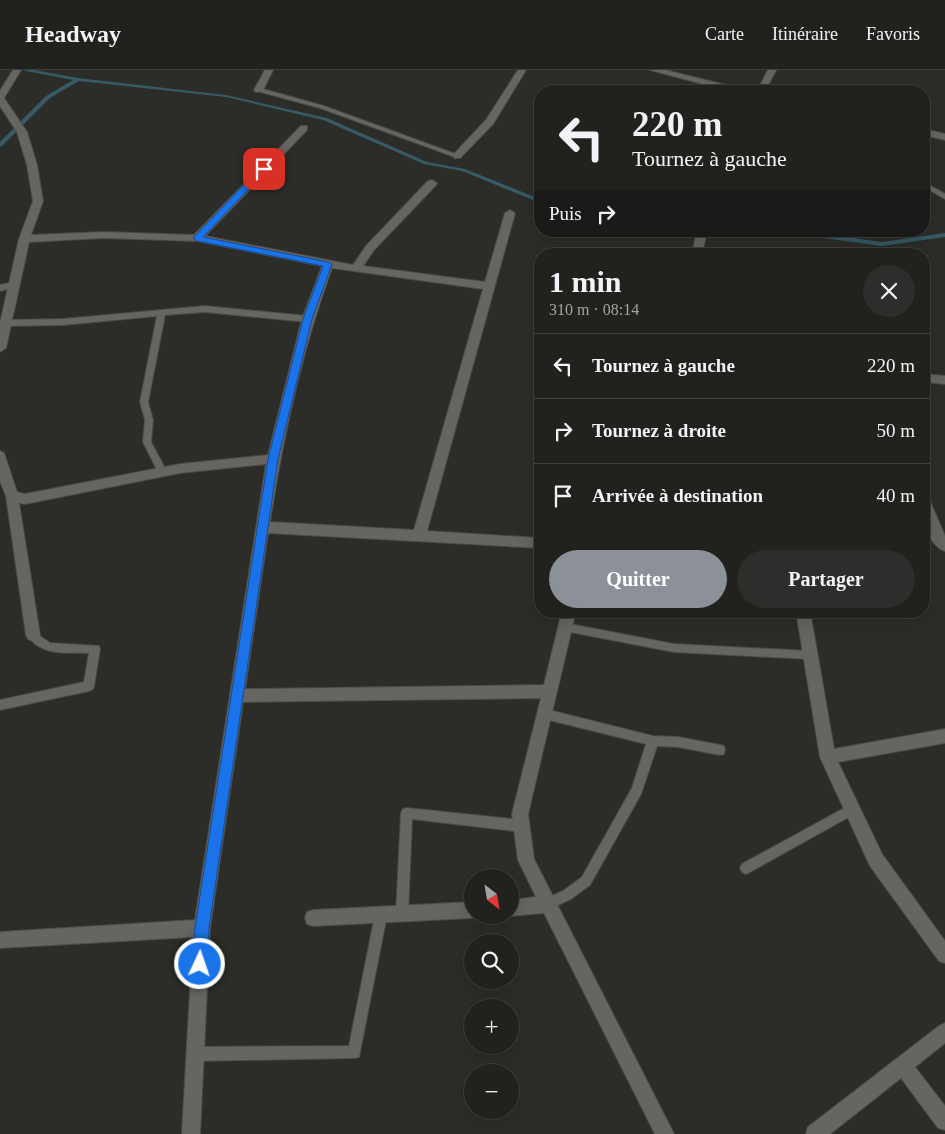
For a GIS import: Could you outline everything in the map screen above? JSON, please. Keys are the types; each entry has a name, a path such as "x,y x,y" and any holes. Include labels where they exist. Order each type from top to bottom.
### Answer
{"street":[{"path":"259,90 269,70"},
{"path":"457,156 490,122 522,70"},
{"path":"654,70 715,85"},
{"path":"764,85 772,70"},
{"path":"0,348 24,239 38,201 32,165 22,132 0,99 16,71"},
{"path":"197,238 304,128"},
{"path":"930,133 945,137"},
{"path":"356,270 370,248 432,183"},
{"path":"419,535 510,213"},
{"path":"24,239 104,235 197,238 356,270 489,286"},
{"path":"191,1134 202,928 273,459 308,319 328,264"},
{"path":"930,379 945,380"},
{"path":"0,456 1,466 12,496 33,635"},
{"path":"12,496 25,499 161,470 229,461 273,459"},
{"path":"930,516 941,541"},
{"path":"263,527 419,535 534,544"},
{"path":"804,618 828,757 876,860 945,955"},
{"path":"567,619 520,814 526,860 665,1134"},
{"path":"237,696 550,691"},
{"path":"828,757 945,736"},
{"path":"519,907 547,904"},
{"path":"313,918 464,910"},
{"path":"0,940 202,928"},
{"path":"815,1134 945,1032"},
{"path":"902,1065 945,1121"}],"lane":[{"path":"259,90 322,107 457,156"},
{"path":"930,188 945,198"},
{"path":"0,288 14,285"},
{"path":"5,323 63,322 205,309 308,319"},
{"path":"161,314 144,402 149,420 147,442 161,470"},
{"path":"567,619 674,648 810,655"},
{"path":"0,705 89,686 95,649 48,647 33,635"},
{"path":"545,714 653,741 678,742 720,750"},
{"path":"547,904 567,896 586,881 637,790 653,741"},
{"path":"746,868 852,809"},
{"path":"402,914 407,813 522,826"},
{"path":"195,1054 354,1052 381,914"}],"waterway":[{"path":"26,70 78,79"},
{"path":"0,145 48,97 78,79"},
{"path":"78,79 226,96 325,119 426,163 463,170 534,199"},
{"path":"830,237 882,244 945,235"}],"route":[{"path":"200,964 202,928 273,459 308,319 328,264 197,238 264,169"}]}
